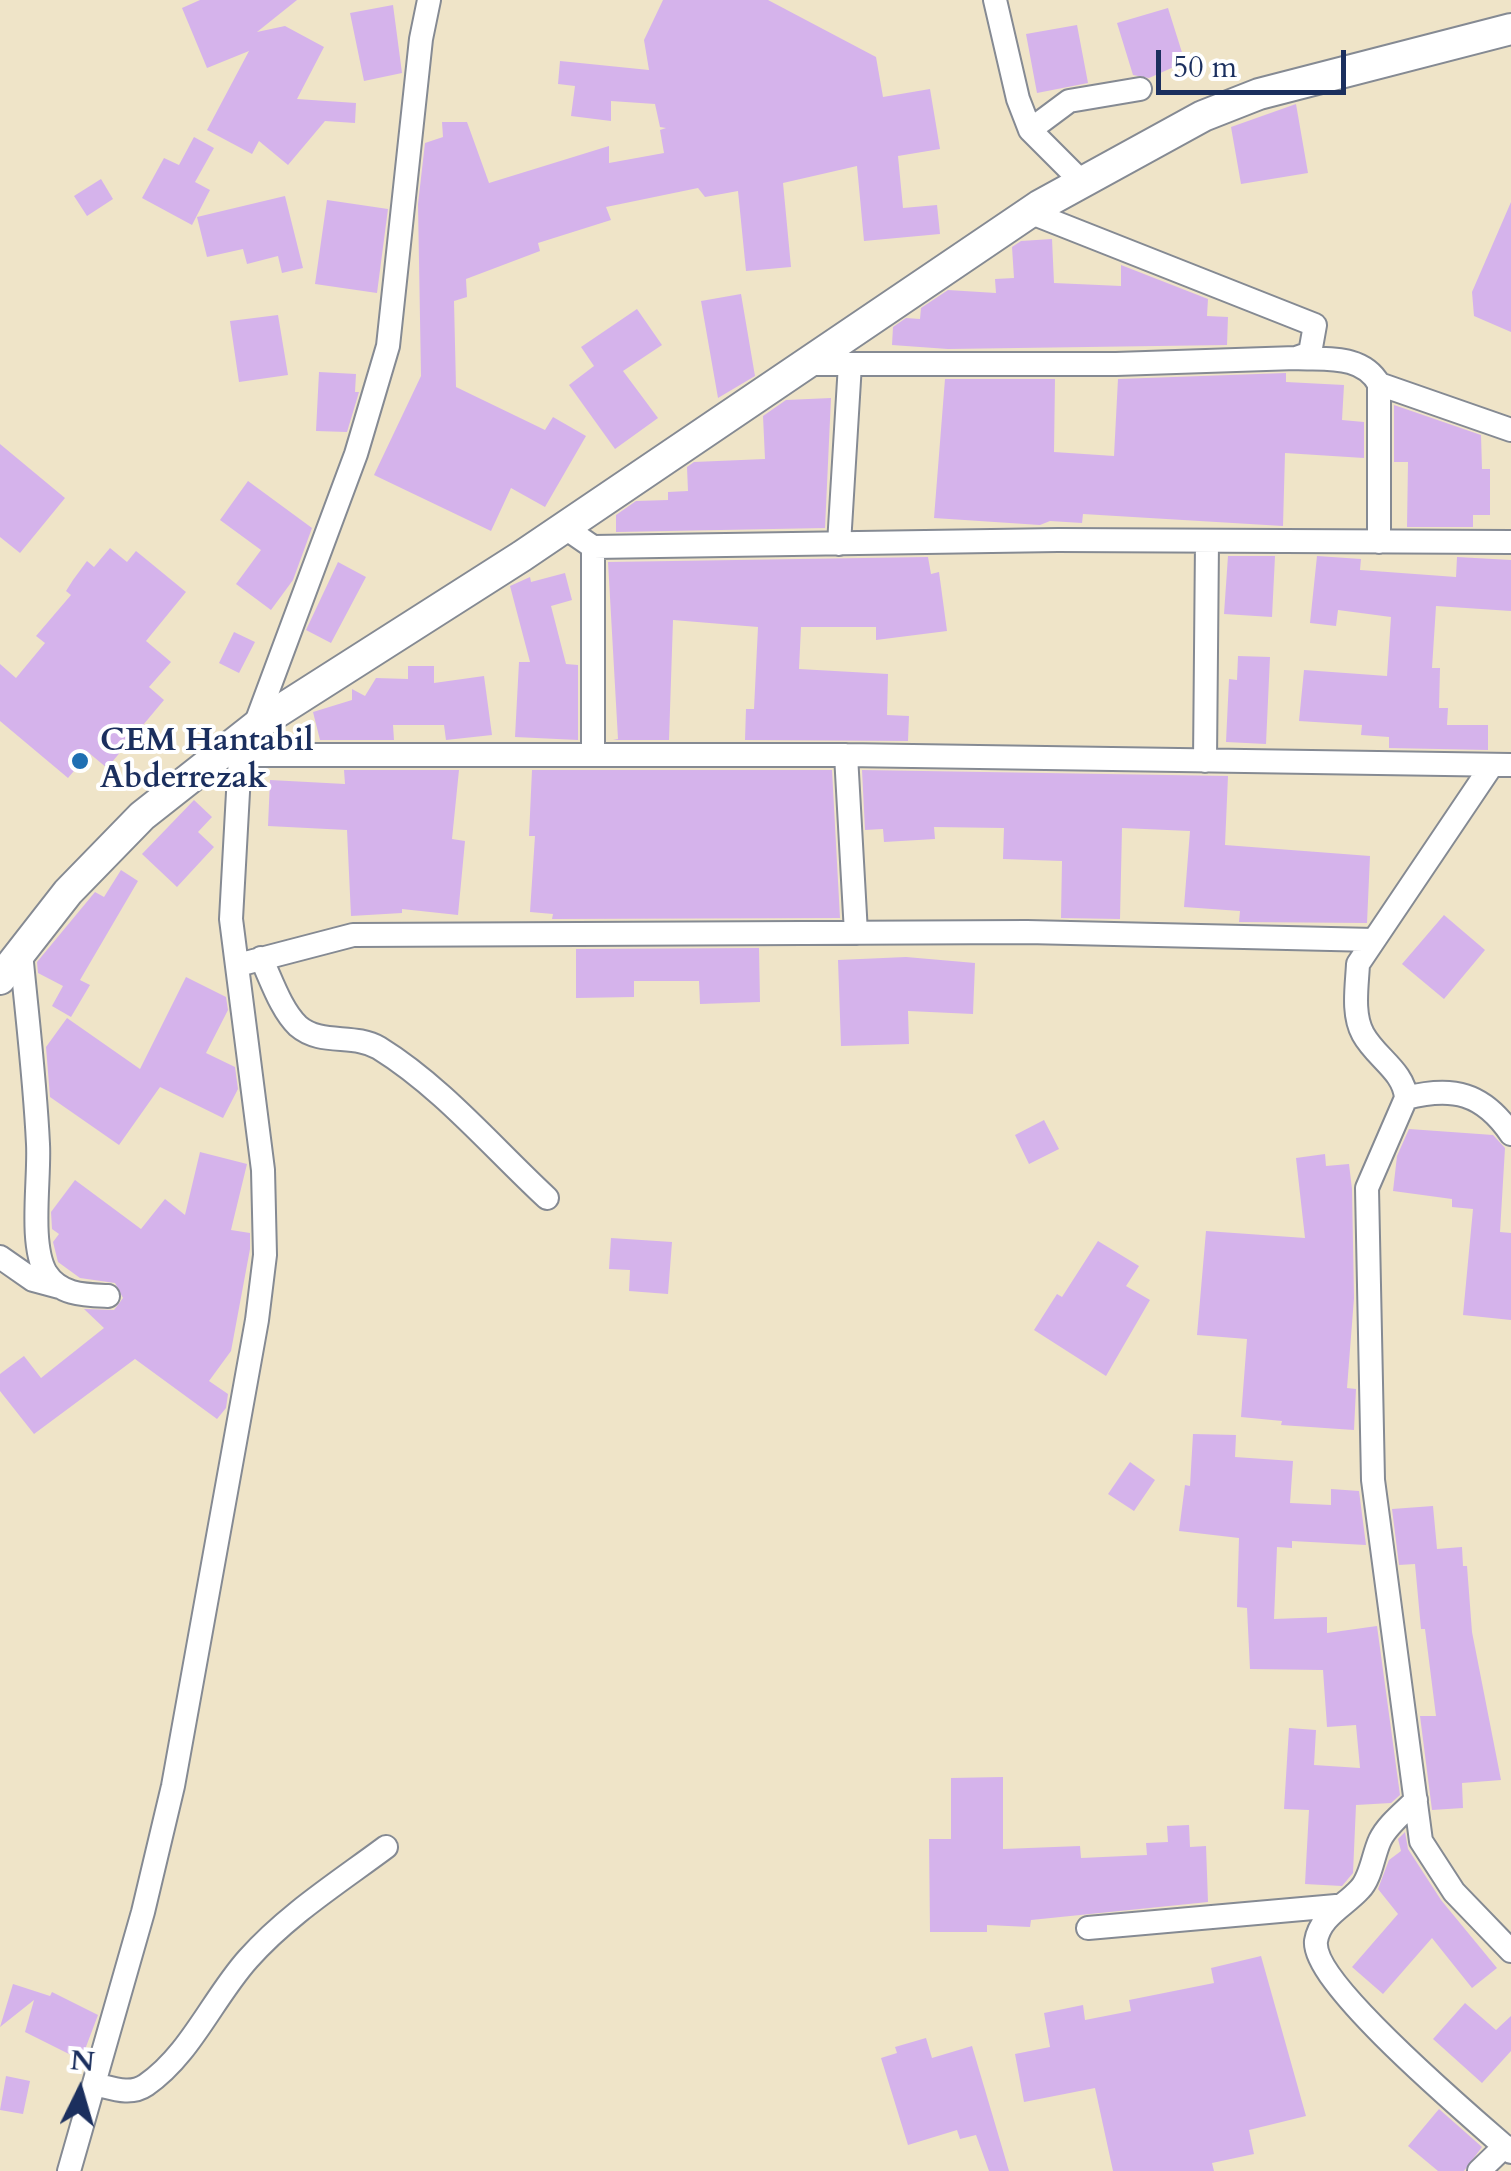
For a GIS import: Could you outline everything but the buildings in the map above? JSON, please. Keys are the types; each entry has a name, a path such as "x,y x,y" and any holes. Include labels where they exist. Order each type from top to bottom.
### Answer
{"street":[{"path":"68,2171 173,1786 257,1320 265,1255 263,1170 231,919 245,741 356,454 388,346 421,39 429,0"},
{"path":"996,0 1018,99 1030,130 1082,182"},
{"path":"0,979 68,892 142,816 245,741 1030,212 1203,116 1259,94 1511,29"},
{"path":"1030,130 1069,101 1140,89"},
{"path":"1030,212 1314,325 1310,353 1296,358"},
{"path":"802,364 1116,364 1296,358 1356,362 1370,368 1379,384 1379,542"},
{"path":"839,544 850,364"},
{"path":"1379,384 1511,430"},
{"path":"564,527 592,547 1511,542"},
{"path":"1204,760 1207,541"},
{"path":"592,547 592,755"},
{"path":"245,741 592,755 1501,765"},
{"path":"846,755 856,933"},
{"path":"1501,765 1358,964 1362,1032 1405,1083 1406,1098 1367,1188 1368,1284 1373,1480 1420,1841 1454,1892 1511,1952"},
{"path":"238,966 352,935 856,933 1374,940"},
{"path":"21,952 38,1144 38,1258 48,1277 62,1288"},
{"path":"261,958 298,1026 317,1037 372,1044 392,1056 420,1076 546,1198"},
{"path":"1406,1098 1438,1090 1463,1094 1485,1104 1511,1134"},
{"path":"0,1258 33,1280 78,1295 108,1296"},
{"path":"1416,1800 1382,1836 1362,1888 1336,1906 1316,1936 1316,1954 1324,1970 1395,2048 1508,2149 1479,2171"},
{"path":"94,2084 122,2092 142,2088 167,2067 247,1959 284,1924 386,1847"},
{"path":"1088,1928 1336,1906"}],"place":[{"name":"CEM Hantabil Abderrezak","path":"80,761"}]}
